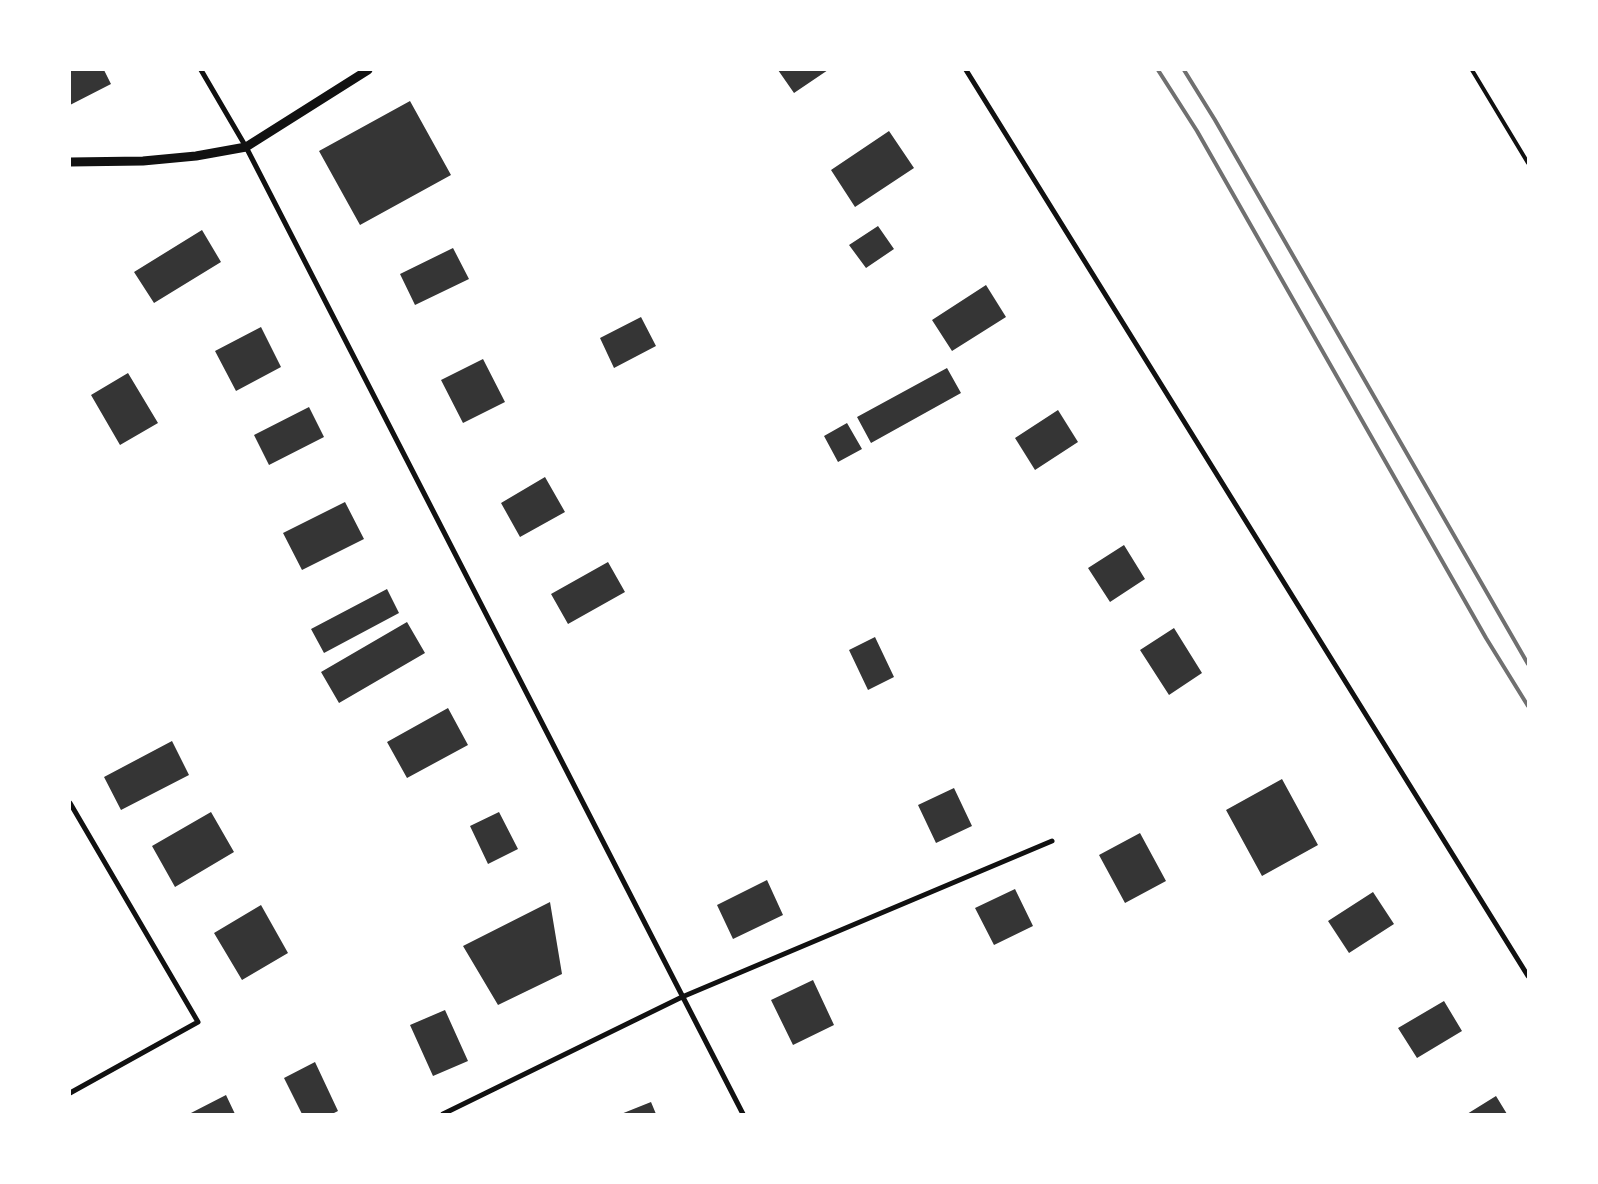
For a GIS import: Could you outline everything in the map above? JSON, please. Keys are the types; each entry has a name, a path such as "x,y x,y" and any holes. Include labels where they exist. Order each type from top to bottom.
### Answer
{"street":[{"path":"201,70 246,147 743,1114"},
{"path":"70,162 143,161 196,156 246,147 368,70"},
{"path":"966,70 1528,976"},
{"path":"70,803 198,1022 70,1093"},
{"path":"443,1114 682,997 1052,840"}],"lane":[{"path":"1472,70 1528,163"}],"building":[{"path":"70,70 104,70 111,84 70,105"},
{"path":"778,70 828,70 794,93"},
{"path":"410,101 451,175 360,225 319,151"},
{"path":"889,131 914,168 855,207 831,170"},
{"path":"878,226 894,249 866,268 849,245"},
{"path":"202,230 221,262 154,303 134,272"},
{"path":"453,248 469,279 415,305 400,274"},
{"path":"986,285 1006,317 952,351 932,320"},
{"path":"641,317 656,346 614,368 600,338"},
{"path":"261,327 281,367 236,391 215,351"},
{"path":"483,359 505,402 463,423 441,380"},
{"path":"947,368 961,393 871,443 857,417"},
{"path":"128,373 158,423 120,445 91,395"},
{"path":"309,407 324,437 269,465 254,435"},
{"path":"1058,410 1078,442 1035,470 1015,438"},
{"path":"847,423 862,449 838,462 824,436"},
{"path":"545,477 565,512 520,537 501,503"},
{"path":"345,502 364,539 302,570 283,533"},
{"path":"1124,545 1145,579 1110,602 1088,568"},
{"path":"608,562 625,592 568,624 551,594"},
{"path":"387,589 399,613 324,653 311,629"},
{"path":"407,622 425,653 339,703 321,672"},
{"path":"1174,628 1202,673 1169,695 1140,650"},
{"path":"875,637 894,677 868,690 849,650"},
{"path":"448,708 468,745 407,778 387,742"},
{"path":"172,741 189,775 121,810 104,777"},
{"path":"1282,779 1318,845 1262,876 1226,810"},
{"path":"954,788 972,826 936,843 918,805"},
{"path":"211,812 234,852 175,887 152,846"},
{"path":"499,812 518,849 488,864 470,826"},
{"path":"1140,833 1166,881 1125,903 1099,855"},
{"path":"767,880 783,915 733,939 717,905"},
{"path":"1015,889 1033,926 994,945 975,908"},
{"path":"1373,892 1394,924 1349,953 1328,921"},
{"path":"550,902 562,974 498,1005 463,946"},
{"path":"261,905 288,953 242,980 214,933"},
{"path":"813,980 834,1025 793,1045 771,1000"},
{"path":"1444,1001 1462,1031 1417,1058 1398,1028"},
{"path":"445,1010 468,1061 433,1076 410,1025"},
{"path":"315,1062 338,1111 332,1114 302,1114 284,1078"},
{"path":"226,1095 235,1114 189,1114"},
{"path":"1496,1096 1507,1114 1467,1114"},
{"path":"651,1102 656,1114 621,1114"}],"railway":[{"path":"1158,70 1197,131 1486,638 1528,706"},
{"path":"1184,70 1215,120 1528,664"}]}
